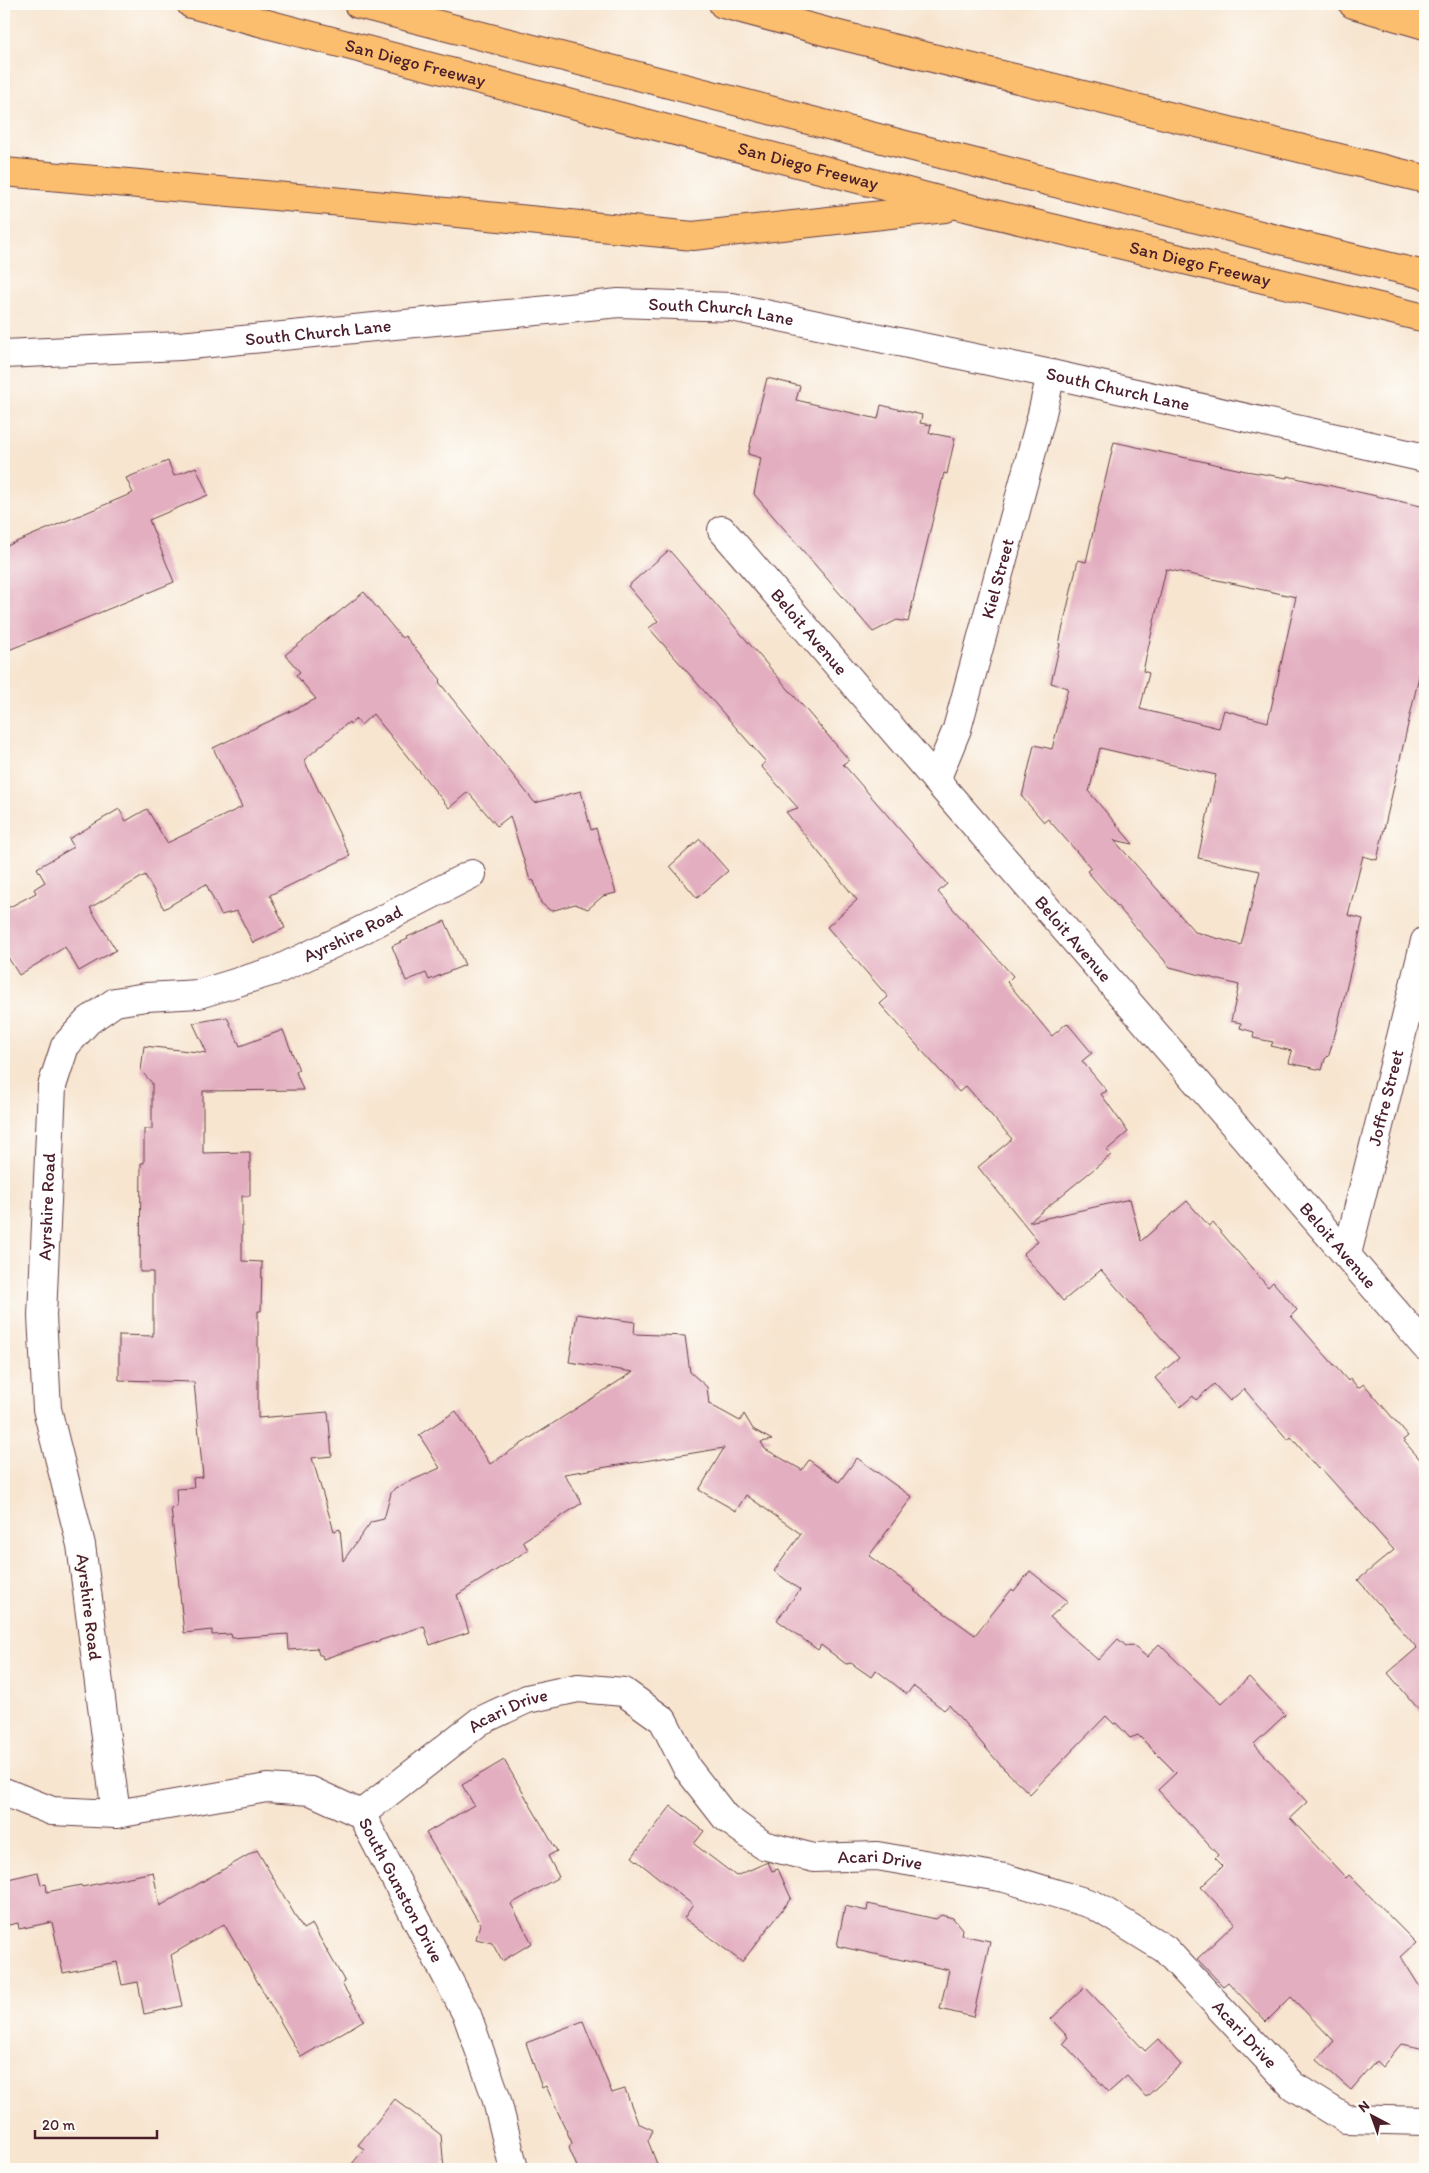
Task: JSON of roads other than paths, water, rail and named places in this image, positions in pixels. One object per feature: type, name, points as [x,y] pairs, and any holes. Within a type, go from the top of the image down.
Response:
[{"type":"highway","name":"San Diego Freeway","points":[[191,4],[961,206],[1425,318]]},
{"type":"highway","points":[[358,4],[969,162],[1425,275]]},
{"type":"highway","points":[[723,4],[831,33],[1425,179]]},
{"type":"highway","points":[[1353,4],[1425,25]]},
{"type":"highway","points":[[4,172],[693,236],[961,206]]},
{"type":"street","name":"South Church Lane","points":[[4,354],[180,346],[619,303],[732,308],[1051,374],[1425,458]]},
{"type":"street","name":"Kiel Street","points":[[936,780],[957,729],[1041,418],[1051,374]]},
{"type":"street","name":"Beloit Avenue","points":[[722,530],[1425,1346]]},
{"type":"street","name":"Ayrshire Road","points":[[116,1814],[81,1545],[47,1399],[42,1316],[52,1086],[65,1046],[88,1021],[115,1002],[146,997],[199,994],[277,970],[354,934],[472,874]]},
{"type":"street","name":"Joffre Street","points":[[1347,1254],[1425,941]]},
{"type":"street","name":"Acari Drive","points":[[361,1814],[480,1721],[511,1706],[527,1699],[578,1688],[624,1692],[662,1720],[688,1768],[725,1817],[763,1845],[814,1858],[877,1856],[1005,1878],[1094,1905],[1165,1949],[1293,2086],[1346,2119],[1425,2122]]},
{"type":"street","name":"South Gunston Drive","points":[[4,1792],[52,1810],[116,1814],[267,1788],[311,1791],[361,1814],[467,2015],[496,2097],[514,2169]]}]
